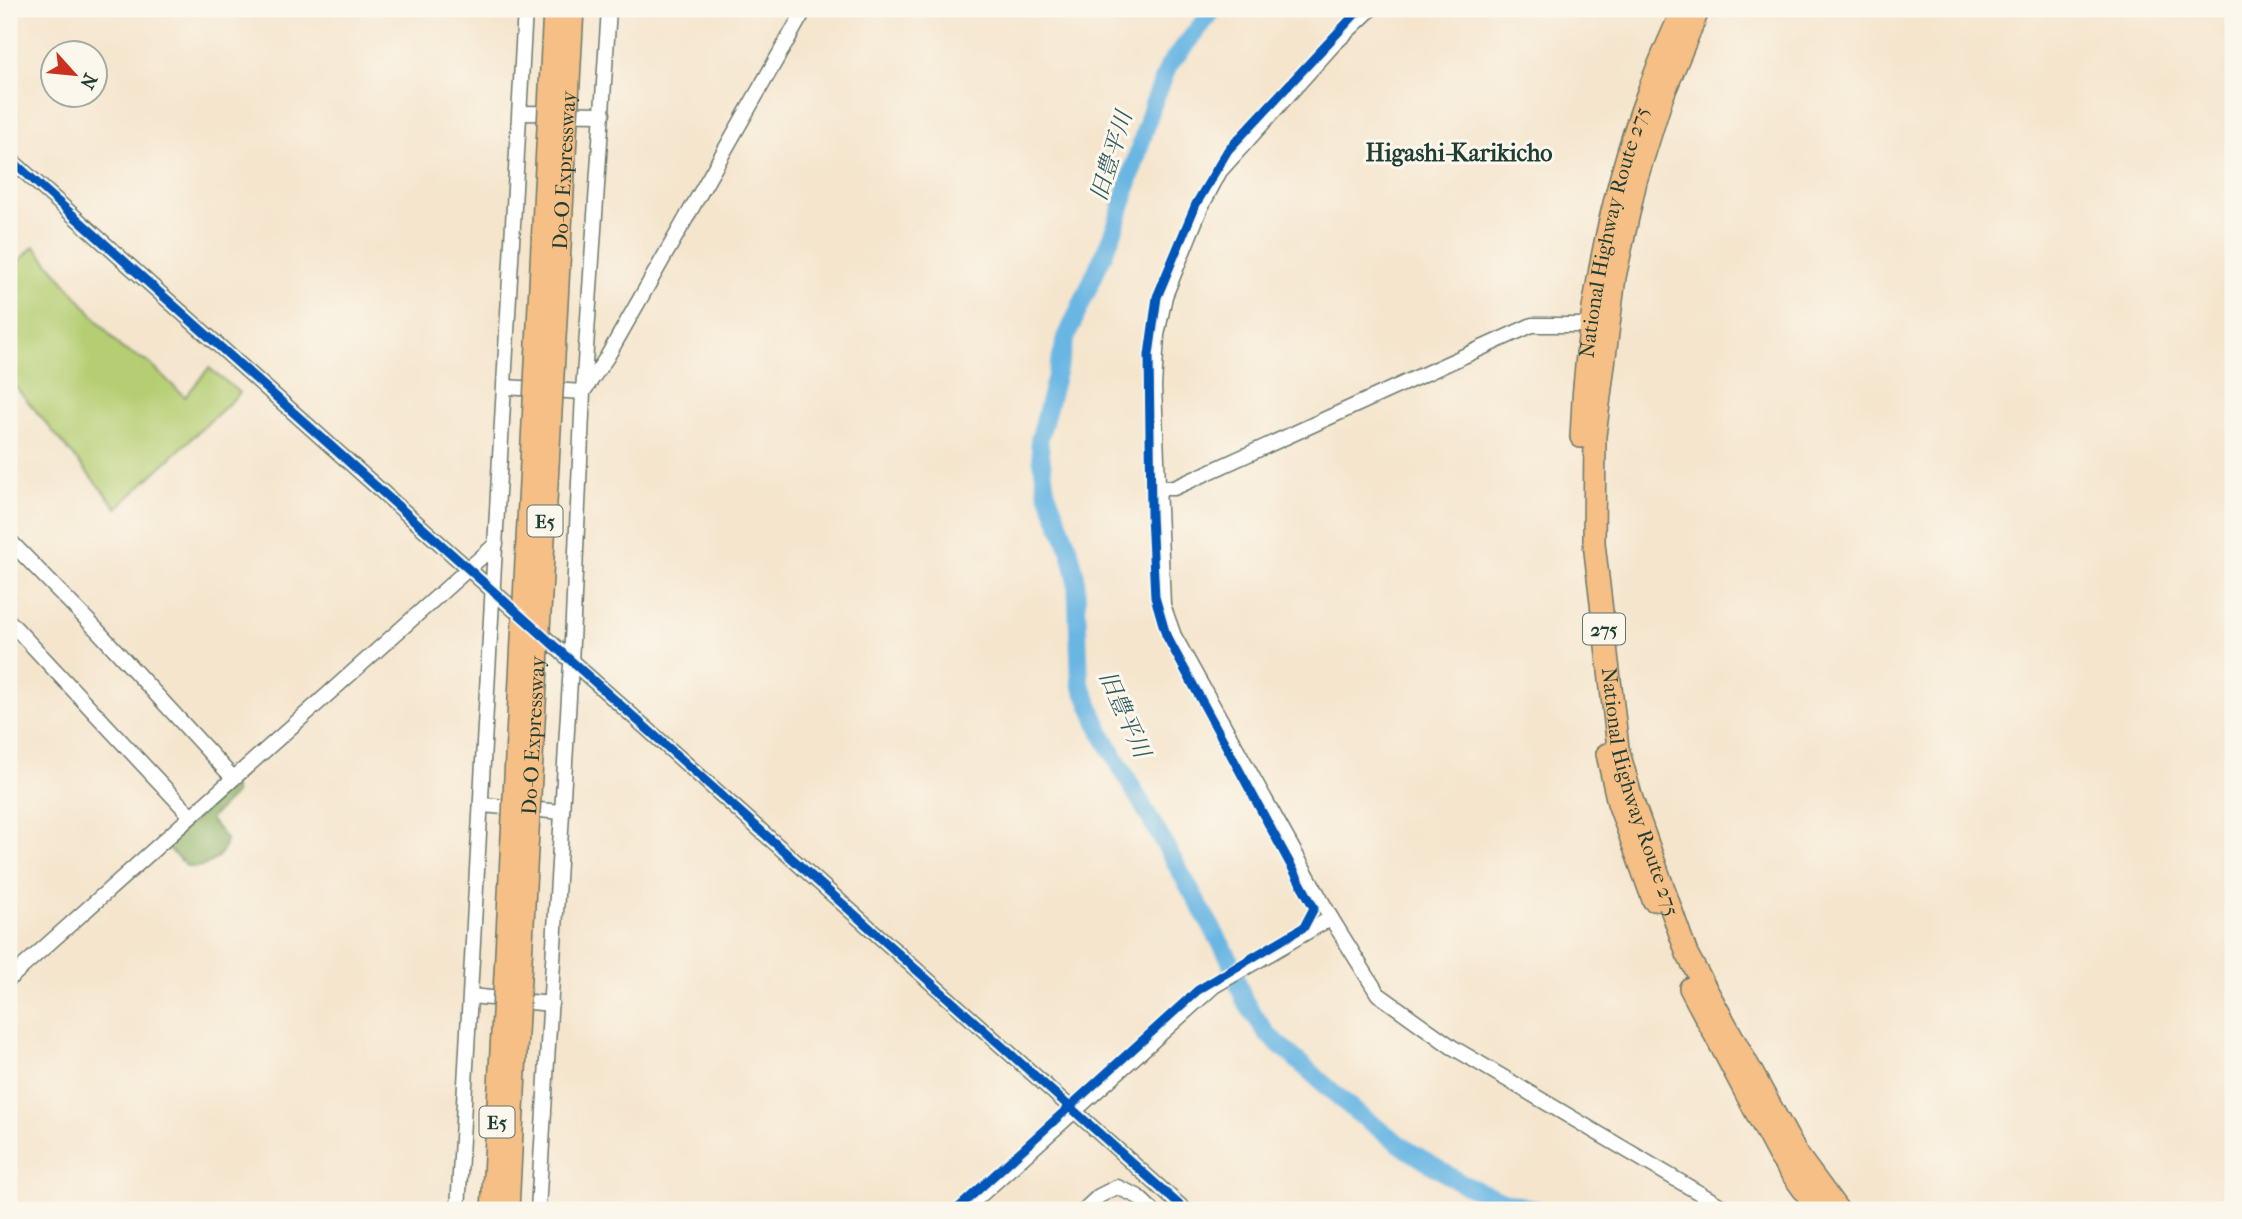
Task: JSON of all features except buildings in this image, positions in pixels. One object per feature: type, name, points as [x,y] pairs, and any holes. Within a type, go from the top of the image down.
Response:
[{"type":"highway","name":"Do-O Expressway","points":[[508,1210],[509,1033],[554,9]]},
{"type":"highway","name":"Do-O Expressway","points":[[492,1210],[509,1033],[573,9]]},
{"type":"highway","name":"National Highway Route 275","points":[[1683,9],[1648,92],[1620,180],[1590,325],[1581,433],[1580,541],[1614,787],[1674,957],[1779,1156],[1818,1210]]},
{"type":"highway","name":"National Highway Route 275","points":[[1699,9],[1662,98],[1636,181],[1615,277],[1595,436],[1594,543],[1618,748],[1632,799],[1688,954],[1797,1154],[1838,1210]]},
{"type":"street","points":[[458,1210],[494,594],[524,9]]},
{"type":"street","points":[[538,1210],[572,664],[583,392],[609,9]]},
{"type":"street","points":[[583,392],[607,357],[805,9]]},
{"type":"street","points":[[1371,9],[1245,140],[1220,171],[1201,207],[1165,296],[1157,335],[1156,488],[1163,605],[1174,636],[1331,918],[1378,994],[1452,1048],[1728,1210]]},
{"type":"street","points":[[520,113],[603,114]]},
{"type":"street","points":[[9,158],[465,569],[884,939],[1185,1210]]},
{"type":"street","points":[[1156,488],[1174,488],[1532,325],[1590,325]]},
{"type":"street","points":[[505,387],[583,392]]},
{"type":"street","points":[[9,540],[97,629],[233,778]]},
{"type":"street","points":[[9,979],[496,544]]},
{"type":"street","points":[[9,621],[191,816]]},
{"type":"street","points":[[482,806],[562,811]]},
{"type":"street","points":[[964,1210],[1214,986],[1331,918]]},
{"type":"street","points":[[471,996],[551,1004]]},
{"type":"street","points":[[1084,1210],[1099,1196],[1117,1186],[1137,1196],[1152,1210]]},
{"type":"green space","points":[[34,246],[121,348],[148,362],[185,397],[209,368],[240,393],[117,508],[9,379],[9,272]]},
{"type":"green space","points":[[233,786],[235,794],[210,819],[226,839],[221,852],[212,862],[187,866],[169,849],[169,843]]},
{"type":"waterway","name":"旧豊平川","points":[[1214,9],[1169,65],[1153,104],[1114,231],[1066,338],[1039,441],[1046,490],[1069,548],[1076,576],[1080,682],[1102,734],[1228,956],[1244,1000],[1268,1035],[1356,1112],[1408,1150],[1461,1183],[1503,1201],[1539,1210]]},
{"type":"cycle path","points":[[956,1210],[1198,990],[1304,927],[1314,908],[1166,635],[1155,597],[1149,355],[1157,297],[1196,204],[1228,150],[1360,9]]},
{"type":"cycle path","points":[[9,158],[1185,1210]]},
{"type":"district","name":"Higashi-Karikicho","points":[[1459,153]]}]
